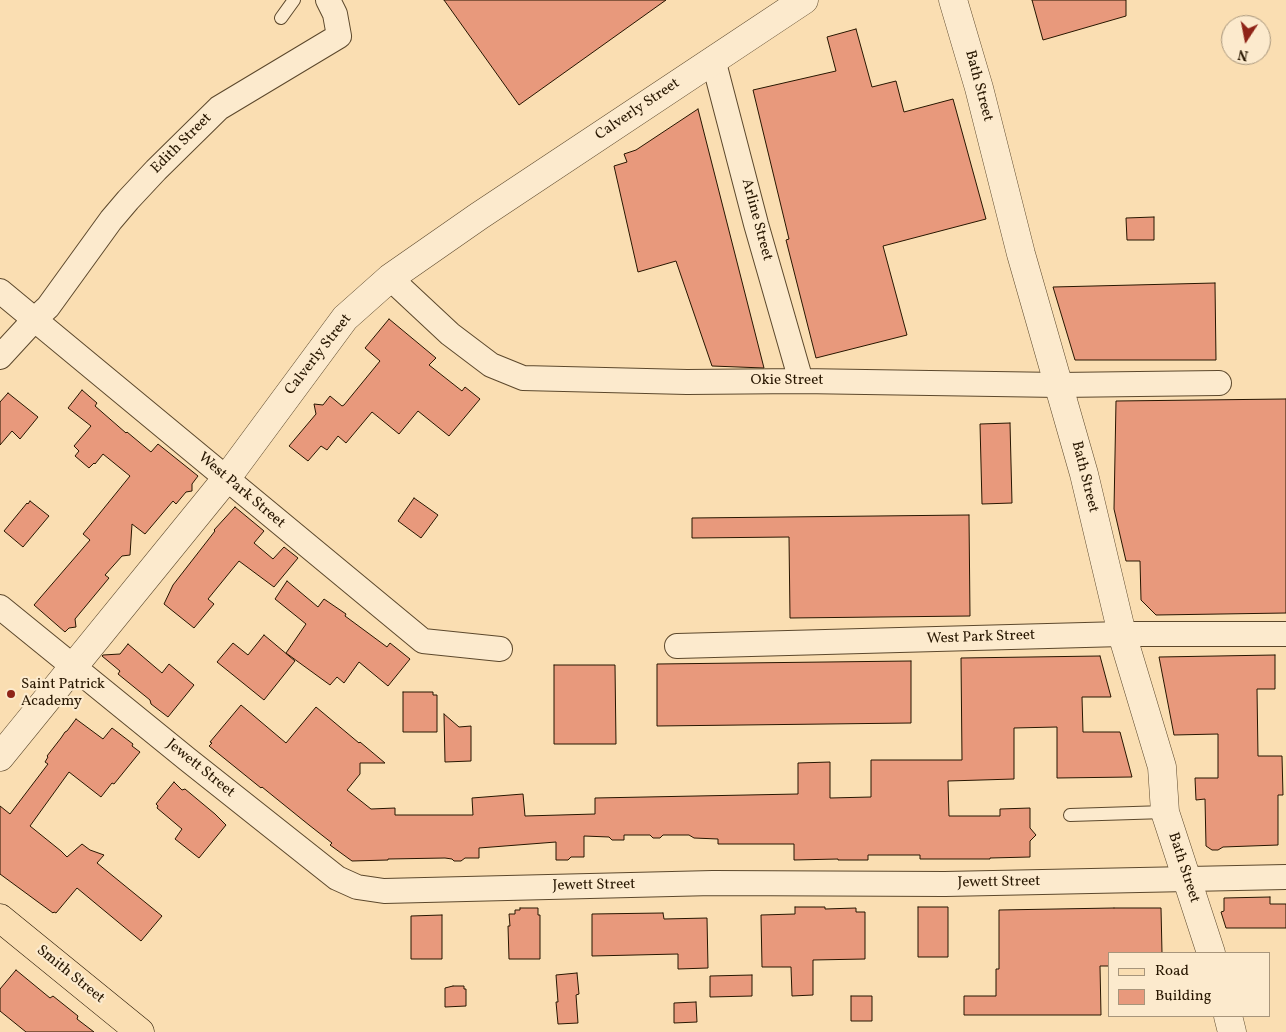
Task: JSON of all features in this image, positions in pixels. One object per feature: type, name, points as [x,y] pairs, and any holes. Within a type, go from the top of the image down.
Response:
[{"type":"main road","name":"Smith Street","points":[[0,918],[140,1032]]},
{"type":"street","name":"Edith Street","points":[[34,320],[48,307],[122,207],[218,108],[339,36],[336,14],[328,0]]},
{"type":"street","name":"Calverly Street","points":[[0,757],[226,479],[345,318],[390,278],[479,216],[804,0]]},
{"type":"street","name":"Bath Street","points":[[954,0],[979,88],[1021,254],[1084,474],[1122,634],[1162,767],[1165,812],[1211,952]]},
{"type":"street","name":"Arline Street","points":[[713,59],[756,224],[801,381]]},
{"type":"street","name":"Okie Street","points":[[390,278],[450,334],[491,365],[523,378],[687,382],[801,381],[1059,385],[1219,383]]},
{"type":"street","name":"West Park Street","points":[[0,291],[423,641],[500,649]]},
{"type":"street","points":[[0,357],[34,320]]},
{"type":"street","name":"Jewett Street","points":[[0,607],[337,878],[357,887],[384,891],[713,883],[945,884],[1286,876]]},
{"type":"street","name":"West Park Street","points":[[677,646],[1122,634],[1286,634]]},
{"type":"street","points":[[1228,1017],[1232,1032]]},
{"type":"lane","points":[[281,18],[294,0]]},
{"type":"lane","points":[[1070,815],[1165,812]]},
{"type":"building","points":[[444,0],[666,0],[519,105]]},
{"type":"building","points":[[1032,0],[1126,0],[1126,16],[1043,40]]},
{"type":"building","points":[[856,29],[872,87],[896,81],[904,112],[953,99],[986,219],[883,246],[907,335],[816,358],[786,240],[789,239],[753,90],[836,71],[827,37]]},
{"type":"building","points":[[698,109],[764,368],[712,366],[676,261],[638,272],[614,166],[627,162],[624,154],[636,150]]},
{"type":"building","points":[[1154,217],[1154,240],[1127,240],[1126,218]]},
{"type":"building","points":[[1215,283],[1216,360],[1075,360],[1053,287]]},
{"type":"building","points":[[389,319],[436,358],[429,365],[462,391],[465,387],[480,399],[449,436],[418,411],[399,434],[372,412],[346,443],[338,436],[327,450],[321,446],[308,461],[289,446],[316,414],[314,404],[323,405],[330,396],[342,406],[344,405],[380,361],[365,348]]},
{"type":"building","points":[[82,390],[97,403],[95,406],[151,452],[158,444],[198,476],[192,484],[192,491],[186,492],[176,504],[173,501],[145,534],[132,524],[130,555],[122,556],[105,575],[109,578],[75,619],[76,627],[69,628],[65,632],[34,605],[90,540],[83,534],[130,476],[103,454],[89,468],[75,456],[79,451],[74,446],[91,426],[68,408]]},
{"type":"building","points":[[8,393],[38,417],[20,439],[12,431],[0,445],[0,402]]},
{"type":"building","points":[[1286,399],[1286,613],[1156,615],[1141,600],[1140,561],[1126,561],[1114,509],[1116,401]]},
{"type":"building","points":[[1010,423],[1012,503],[982,504],[980,424]]},
{"type":"building","points":[[414,498],[438,515],[421,538],[398,521]]},
{"type":"building","points":[[30,501],[49,516],[23,547],[4,531]]},
{"type":"building","points":[[235,507],[264,531],[254,543],[273,559],[284,547],[298,558],[274,587],[239,561],[208,599],[214,604],[194,628],[164,604],[173,585],[214,530]]},
{"type":"building","points":[[969,515],[970,616],[790,618],[789,537],[692,538],[692,518]]},
{"type":"building","points":[[287,581],[318,607],[324,599],[387,647],[390,643],[410,659],[388,686],[359,662],[344,683],[337,677],[330,685],[286,653],[306,624],[275,599]]},
{"type":"building","points":[[264,635],[295,661],[264,700],[217,662],[233,643],[248,655]]},
{"type":"building","points":[[128,644],[162,673],[169,664],[194,685],[168,717],[118,674],[120,671],[102,656],[120,654]]},
{"type":"building","points":[[1275,655],[1275,689],[1257,689],[1258,756],[1282,756],[1283,795],[1278,795],[1278,845],[1223,847],[1218,850],[1212,850],[1206,846],[1205,799],[1196,800],[1195,778],[1218,778],[1218,734],[1174,735],[1159,657]]},
{"type":"building","points":[[1100,656],[1111,697],[1082,697],[1083,732],[1120,732],[1132,777],[1057,778],[1057,727],[1014,728],[1014,779],[948,781],[949,816],[1000,816],[1000,809],[1030,808],[1030,828],[1036,835],[1030,841],[1030,857],[920,859],[920,855],[868,855],[868,860],[794,860],[794,844],[718,844],[718,839],[694,838],[689,835],[663,835],[660,838],[653,838],[650,835],[624,835],[624,840],[584,836],[584,857],[571,857],[568,860],[556,860],[556,842],[479,848],[479,858],[465,858],[461,861],[445,858],[352,861],[209,746],[212,743],[210,742],[241,705],[286,743],[316,707],[385,763],[360,763],[360,774],[347,790],[371,809],[395,808],[395,815],[473,815],[472,798],[523,794],[525,816],[595,814],[595,798],[798,794],[798,763],[830,762],[830,798],[871,797],[871,760],[962,760],[961,658]]},
{"type":"building","points":[[911,661],[911,723],[657,726],[657,664]]},
{"type":"building","points":[[554,665],[615,665],[616,744],[554,744]]},
{"type":"building","points":[[403,692],[433,692],[433,695],[437,695],[437,732],[403,732]]},
{"type":"building","points":[[444,714],[459,727],[471,726],[471,761],[445,762]]},
{"type":"building","points":[[76,719],[103,739],[112,728],[133,744],[132,746],[140,752],[101,797],[69,772],[30,826],[67,857],[82,844],[90,850],[104,855],[97,863],[162,916],[141,941],[77,888],[56,913],[53,913],[0,874],[0,806],[10,814],[48,764],[45,762],[47,756]]},
{"type":"building","points":[[174,782],[182,790],[185,789],[226,825],[199,858],[175,839],[182,829],[157,808],[156,804]]},
{"type":"building","points":[[1270,897],[1270,904],[1286,904],[1286,928],[1226,928],[1221,912],[1224,911],[1224,898]]},
{"type":"building","points":[[795,907],[825,907],[825,909],[856,908],[856,912],[865,912],[865,959],[813,960],[813,995],[792,996],[791,967],[762,967],[761,915],[795,914]]},
{"type":"building","points":[[918,907],[948,907],[948,957],[918,957]]},
{"type":"building","points":[[520,908],[538,908],[538,915],[540,915],[540,959],[509,959],[509,914],[515,914],[515,910],[520,910]]},
{"type":"building","points":[[1161,908],[1162,952],[1108,952],[1108,966],[1100,966],[1101,1015],[964,1015],[964,996],[996,996],[996,969],[999,969],[999,910]]},
{"type":"building","points":[[663,913],[664,919],[707,918],[708,968],[678,969],[678,954],[592,956],[592,914]]},
{"type":"building","points":[[442,915],[442,959],[411,959],[411,916]]},
{"type":"building","points":[[16,970],[50,998],[53,996],[94,1032],[26,1032],[0,1011],[0,989]]},
{"type":"building","points":[[577,973],[579,994],[576,995],[578,1023],[558,1024],[556,975]]},
{"type":"building","points":[[752,975],[752,996],[710,997],[710,976]]},
{"type":"building","points":[[464,986],[464,989],[466,989],[466,1006],[445,1007],[445,988]]},
{"type":"building","points":[[851,996],[872,996],[872,1021],[851,1021]]},
{"type":"building","points":[[696,1002],[697,1022],[674,1023],[674,1003]]},
{"type":"place","name":"Saint Patrick Academy","points":[[11,694]]}]
